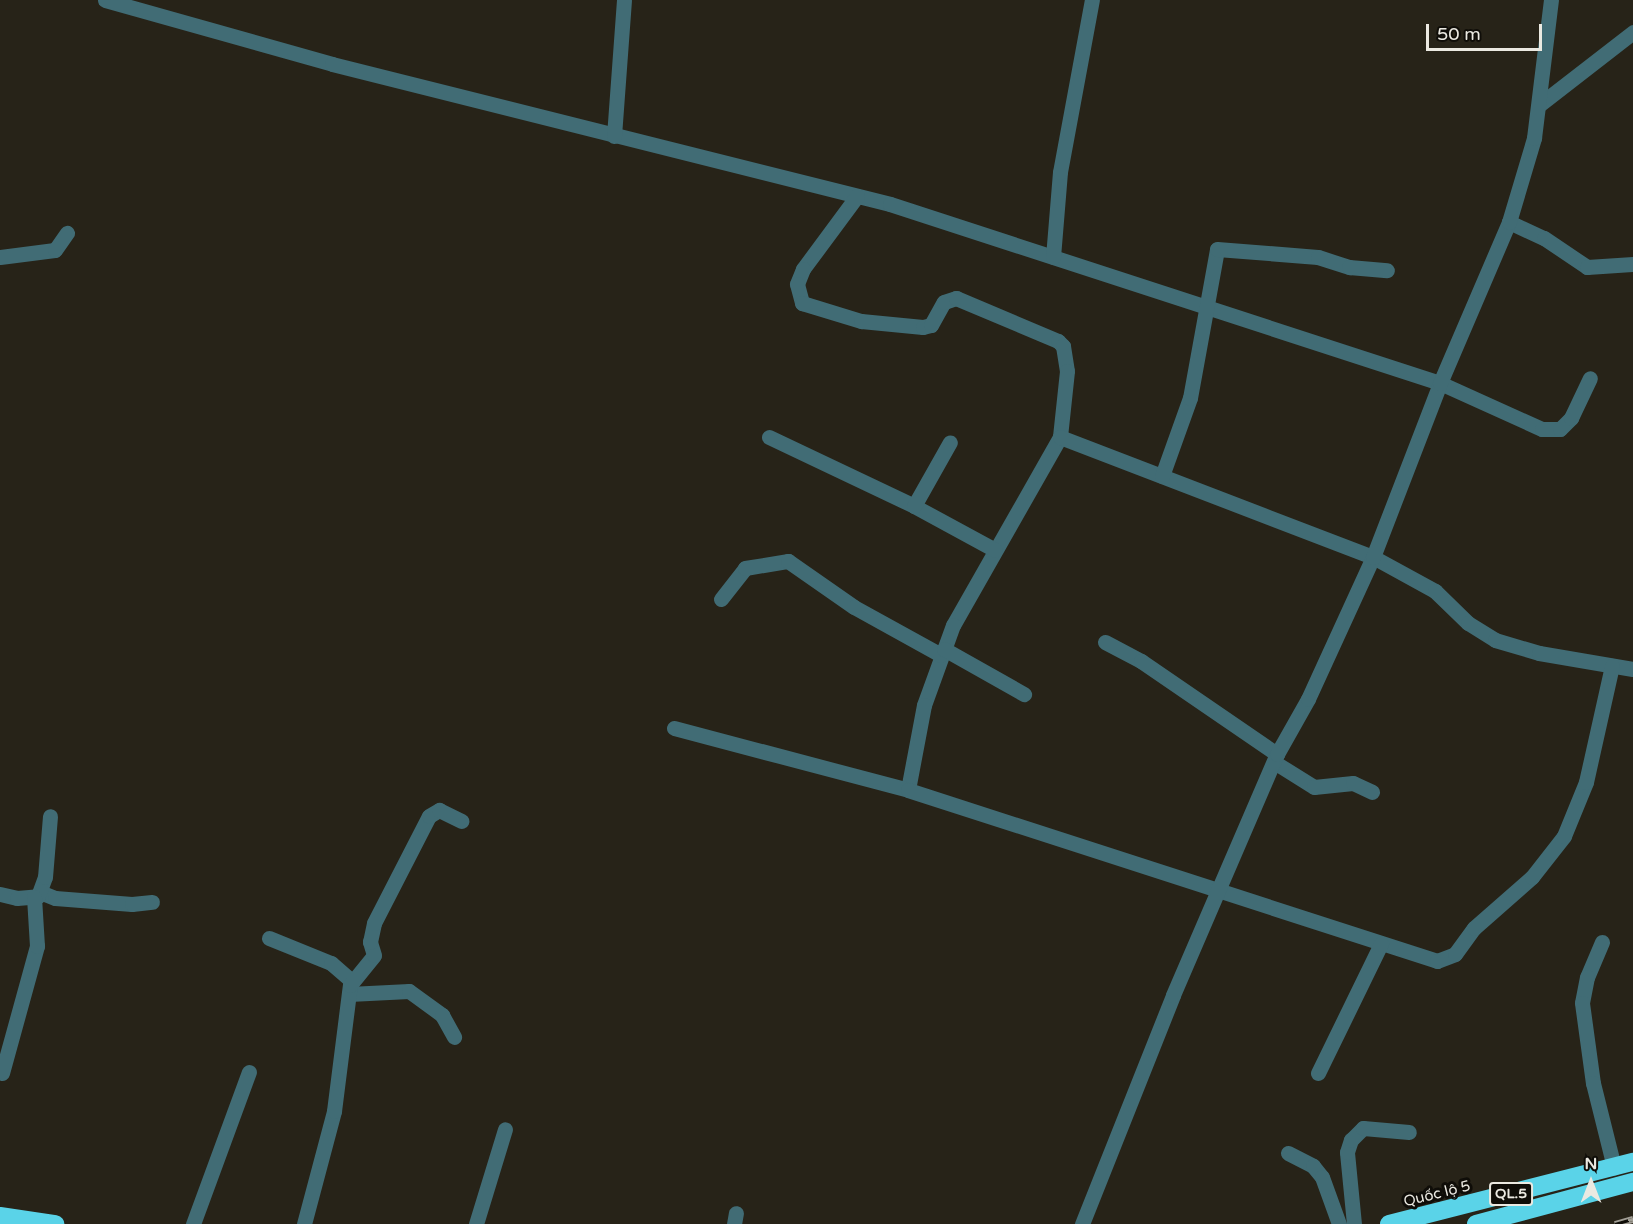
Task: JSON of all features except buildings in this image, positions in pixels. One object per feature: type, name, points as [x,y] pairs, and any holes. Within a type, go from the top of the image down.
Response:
[{"type":"highway","name":"Quốc lộ 5","points":[[1389,1224],[1633,1162]]},
{"type":"highway","name":"QL.5","points":[[1486,1223],[1633,1182]]},
{"type":"highway","points":[[0,1216],[55,1224]]},
{"type":"street","points":[[105,0],[332,64],[857,196],[1207,304],[1440,383],[1552,431],[1560,429],[1571,418],[1590,378]]},
{"type":"street","points":[[614,135],[624,0]]},
{"type":"street","points":[[1053,257],[1060,172],[1092,0]]},
{"type":"street","points":[[1082,1224],[1131,1095],[1218,890],[1276,758],[1308,699],[1373,557],[1440,383],[1509,222],[1526,173],[1539,105],[1551,0]]},
{"type":"street","points":[[1539,105],[1633,32]]},
{"type":"street","points":[[857,196],[803,269],[797,284],[802,303],[861,321],[922,327],[931,325],[944,302],[956,298],[1058,341],[1063,346],[1066,371],[1060,437],[994,550],[942,652],[924,705],[908,790]]},
{"type":"street","points":[[1509,222],[1544,238],[1587,267],[1633,264]]},
{"type":"street","points":[[0,257],[55,250],[67,233]]},
{"type":"street","points":[[1162,476],[1190,398],[1217,249],[1318,257],[1348,267],[1387,270]]},
{"type":"street","points":[[769,437],[914,506],[994,550]]},
{"type":"street","points":[[1060,437],[1373,557],[1435,591],[1468,623],[1495,640],[1633,669]]},
{"type":"street","points":[[914,506],[950,442]]},
{"type":"street","points":[[721,599],[745,568],[788,561],[854,607],[1024,694]]},
{"type":"street","points":[[1105,642],[1141,661],[1314,787],[1353,783],[1372,792]]},
{"type":"street","points":[[674,728],[908,790],[1437,962],[1445,960],[1474,927],[1532,877],[1575,818],[1612,666]]},
{"type":"street","points":[[304,1224],[334,1111],[350,987],[374,955],[370,942],[374,923],[422,826],[439,810],[462,820]]},
{"type":"street","points":[[2,1073],[37,946],[37,895],[50,816]]},
{"type":"street","points":[[0,894],[132,904],[152,902]]},
{"type":"street","points":[[269,938],[331,963],[350,987],[409,991],[442,1015],[454,1037]]},
{"type":"street","points":[[1602,942],[1587,977],[1582,1003],[1593,1083],[1614,1167]]},
{"type":"street","points":[[1318,1073],[1381,944]]},
{"type":"street","points":[[192,1224],[249,1072]]},
{"type":"street","points":[[1354,1224],[1347,1152],[1351,1140],[1363,1128],[1409,1132]]},
{"type":"street","points":[[476,1224],[505,1129]]},
{"type":"street","points":[[1288,1153],[1312,1166],[1322,1177],[1339,1224]]},
{"type":"railway","points":[[1615,1224],[1633,1219]]}]
